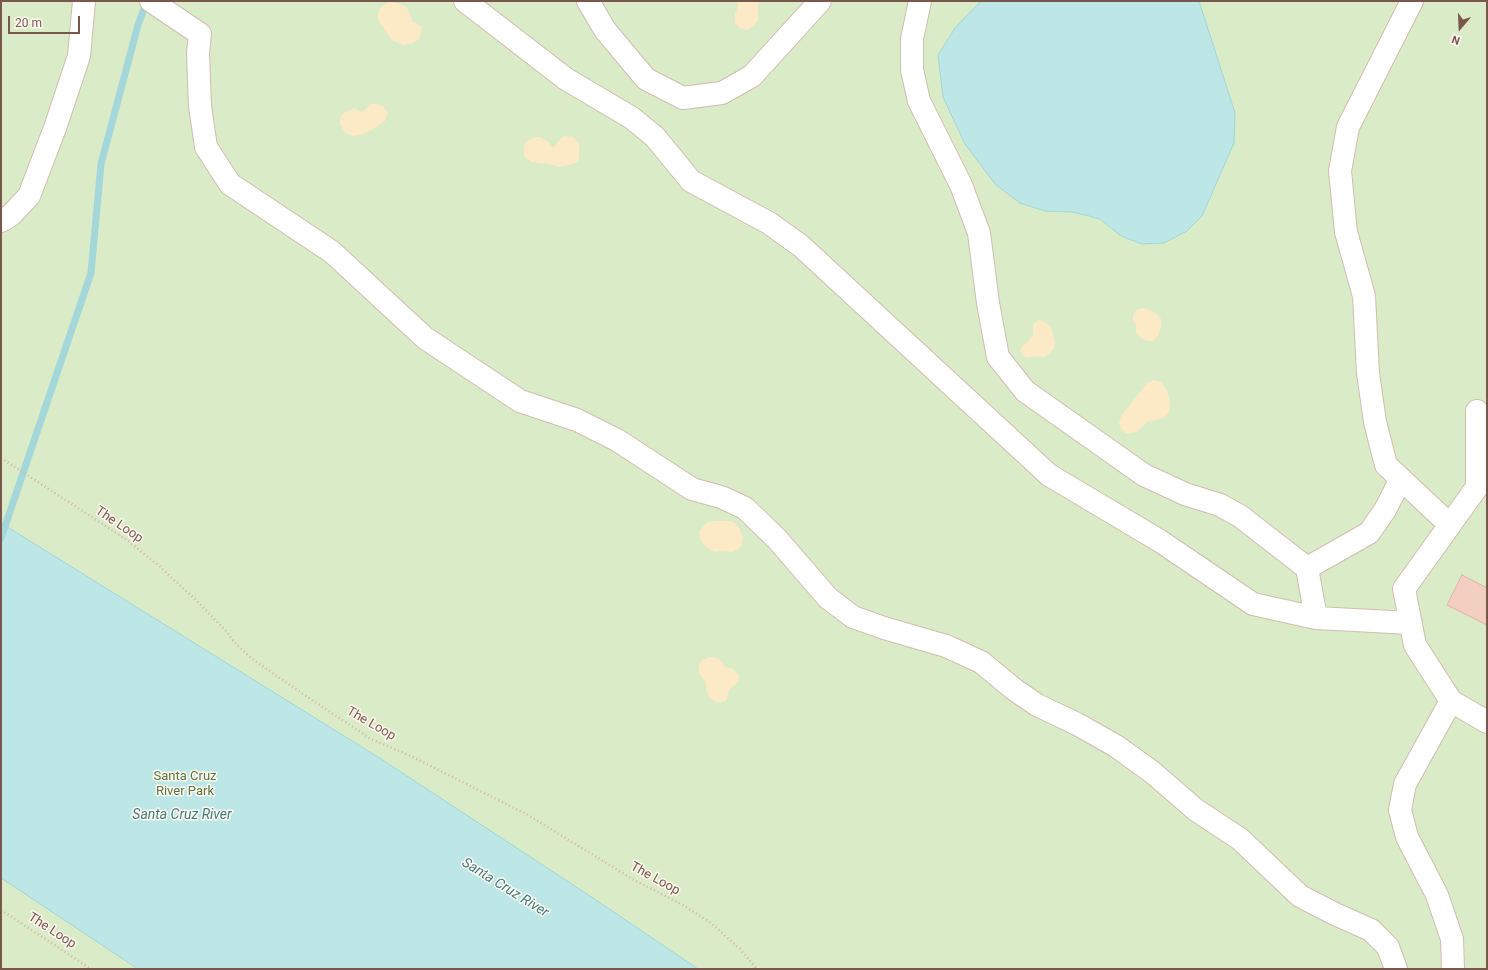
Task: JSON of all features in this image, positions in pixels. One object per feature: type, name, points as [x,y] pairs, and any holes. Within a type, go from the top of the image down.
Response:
[{"type":"lane","points":[[1,221],[12,215],[29,196],[53,135],[79,56],[84,1]]},
{"type":"lane","points":[[151,1],[200,34],[198,53],[200,106],[206,147],[230,184],[332,252],[425,338],[520,401],[577,420],[617,440],[692,489],[721,497],[745,508],[777,539],[828,598],[853,617],[884,628],[946,646],[981,662],[1015,690],[1037,705],[1077,724],[1116,746],[1152,772],[1196,810],[1240,839],[1300,896],[1371,930],[1388,947],[1396,969]]},
{"type":"lane","points":[[465,1],[566,79],[632,118],[654,137],[691,181],[769,223],[801,246],[1049,475],[1160,541],[1253,604],[1316,618],[1411,623]]},
{"type":"lane","points":[[588,1],[605,30],[646,78],[683,98],[722,93],[752,76],[820,1]]},
{"type":"lane","points":[[920,1],[912,39],[912,70],[919,101],[961,185],[979,234],[988,303],[998,357],[1025,392],[1144,475],[1185,494],[1220,505],[1240,516],[1307,568],[1316,618]]},
{"type":"lane","points":[[1412,1],[1348,127],[1340,171],[1346,232],[1364,296],[1368,373],[1375,422],[1386,465],[1450,524]]},
{"type":"lane","points":[[1477,411],[1477,487],[1404,589],[1415,645],[1451,701],[1487,722]]},
{"type":"lane","points":[[1307,568],[1369,533],[1386,510],[1401,479]]},
{"type":"lane","points":[[1451,701],[1406,784],[1400,810],[1407,838],[1437,895],[1452,939],[1453,969]]},
{"type":"path","name":"The Loop","points":[[1,458],[127,540],[158,565],[195,599],[226,631],[235,643],[251,658],[282,679],[371,739],[413,757],[528,815],[634,880],[683,905],[711,924],[740,949],[757,969]]},
{"type":"path","name":"The Loop","points":[[1,910],[91,969]]},
{"type":"green space","name":"Santa Cruz River Park","points":[[1,1],[1487,1],[1487,969],[1,969]]},
{"type":"sand","points":[[737,1],[760,1],[758,6],[758,20],[754,26],[747,30],[740,28],[735,23],[735,14],[738,7]]},
{"type":"sand","points":[[391,2],[403,5],[407,8],[413,22],[421,26],[422,31],[419,39],[413,43],[403,45],[392,40],[379,22],[379,10],[386,3]]},
{"type":"sand","points":[[370,104],[377,104],[384,107],[388,113],[385,121],[372,130],[360,135],[353,136],[345,133],[340,124],[341,116],[354,108],[362,112]]},
{"type":"sand","points":[[564,136],[573,137],[579,143],[579,157],[578,161],[574,164],[559,167],[531,162],[524,156],[524,146],[527,141],[540,137],[548,141],[554,148],[557,142]]},
{"type":"sand","points":[[1143,308],[1150,310],[1161,319],[1161,328],[1158,336],[1153,341],[1142,339],[1136,333],[1136,325],[1133,321],[1133,315],[1136,310]]},
{"type":"sand","points":[[1039,319],[1051,326],[1055,341],[1054,349],[1050,354],[1044,357],[1035,356],[1027,358],[1023,356],[1020,351],[1022,346],[1033,334],[1033,325]]},
{"type":"sand","points":[[1154,380],[1161,382],[1167,390],[1170,403],[1169,412],[1164,418],[1147,422],[1138,431],[1126,433],[1121,429],[1119,423],[1121,416],[1147,383]]},
{"type":"sand","points":[[713,521],[732,521],[739,527],[743,538],[741,546],[737,550],[732,552],[716,552],[711,551],[704,545],[701,541],[699,532],[706,523]]},
{"type":"sand","points":[[709,657],[717,658],[722,661],[725,667],[733,669],[739,675],[738,682],[729,690],[726,701],[718,703],[709,698],[705,681],[699,674],[699,664],[702,660]]},
{"type":"water","points":[[981,1],[1199,1],[1235,113],[1234,143],[1202,216],[1187,231],[1164,243],[1142,244],[1121,236],[1100,219],[1073,212],[1045,211],[1020,203],[996,185],[965,144],[943,97],[938,55],[955,28]]},
{"type":"water","name":"Santa Cruz River","points":[[1,523],[378,757],[698,969],[138,969],[1,878]]},
{"type":"building","points":[[1462,575],[1487,588],[1487,625],[1447,605]]},
{"type":"waterway","points":[[1,538],[91,273],[101,164],[138,25],[147,1]]}]
